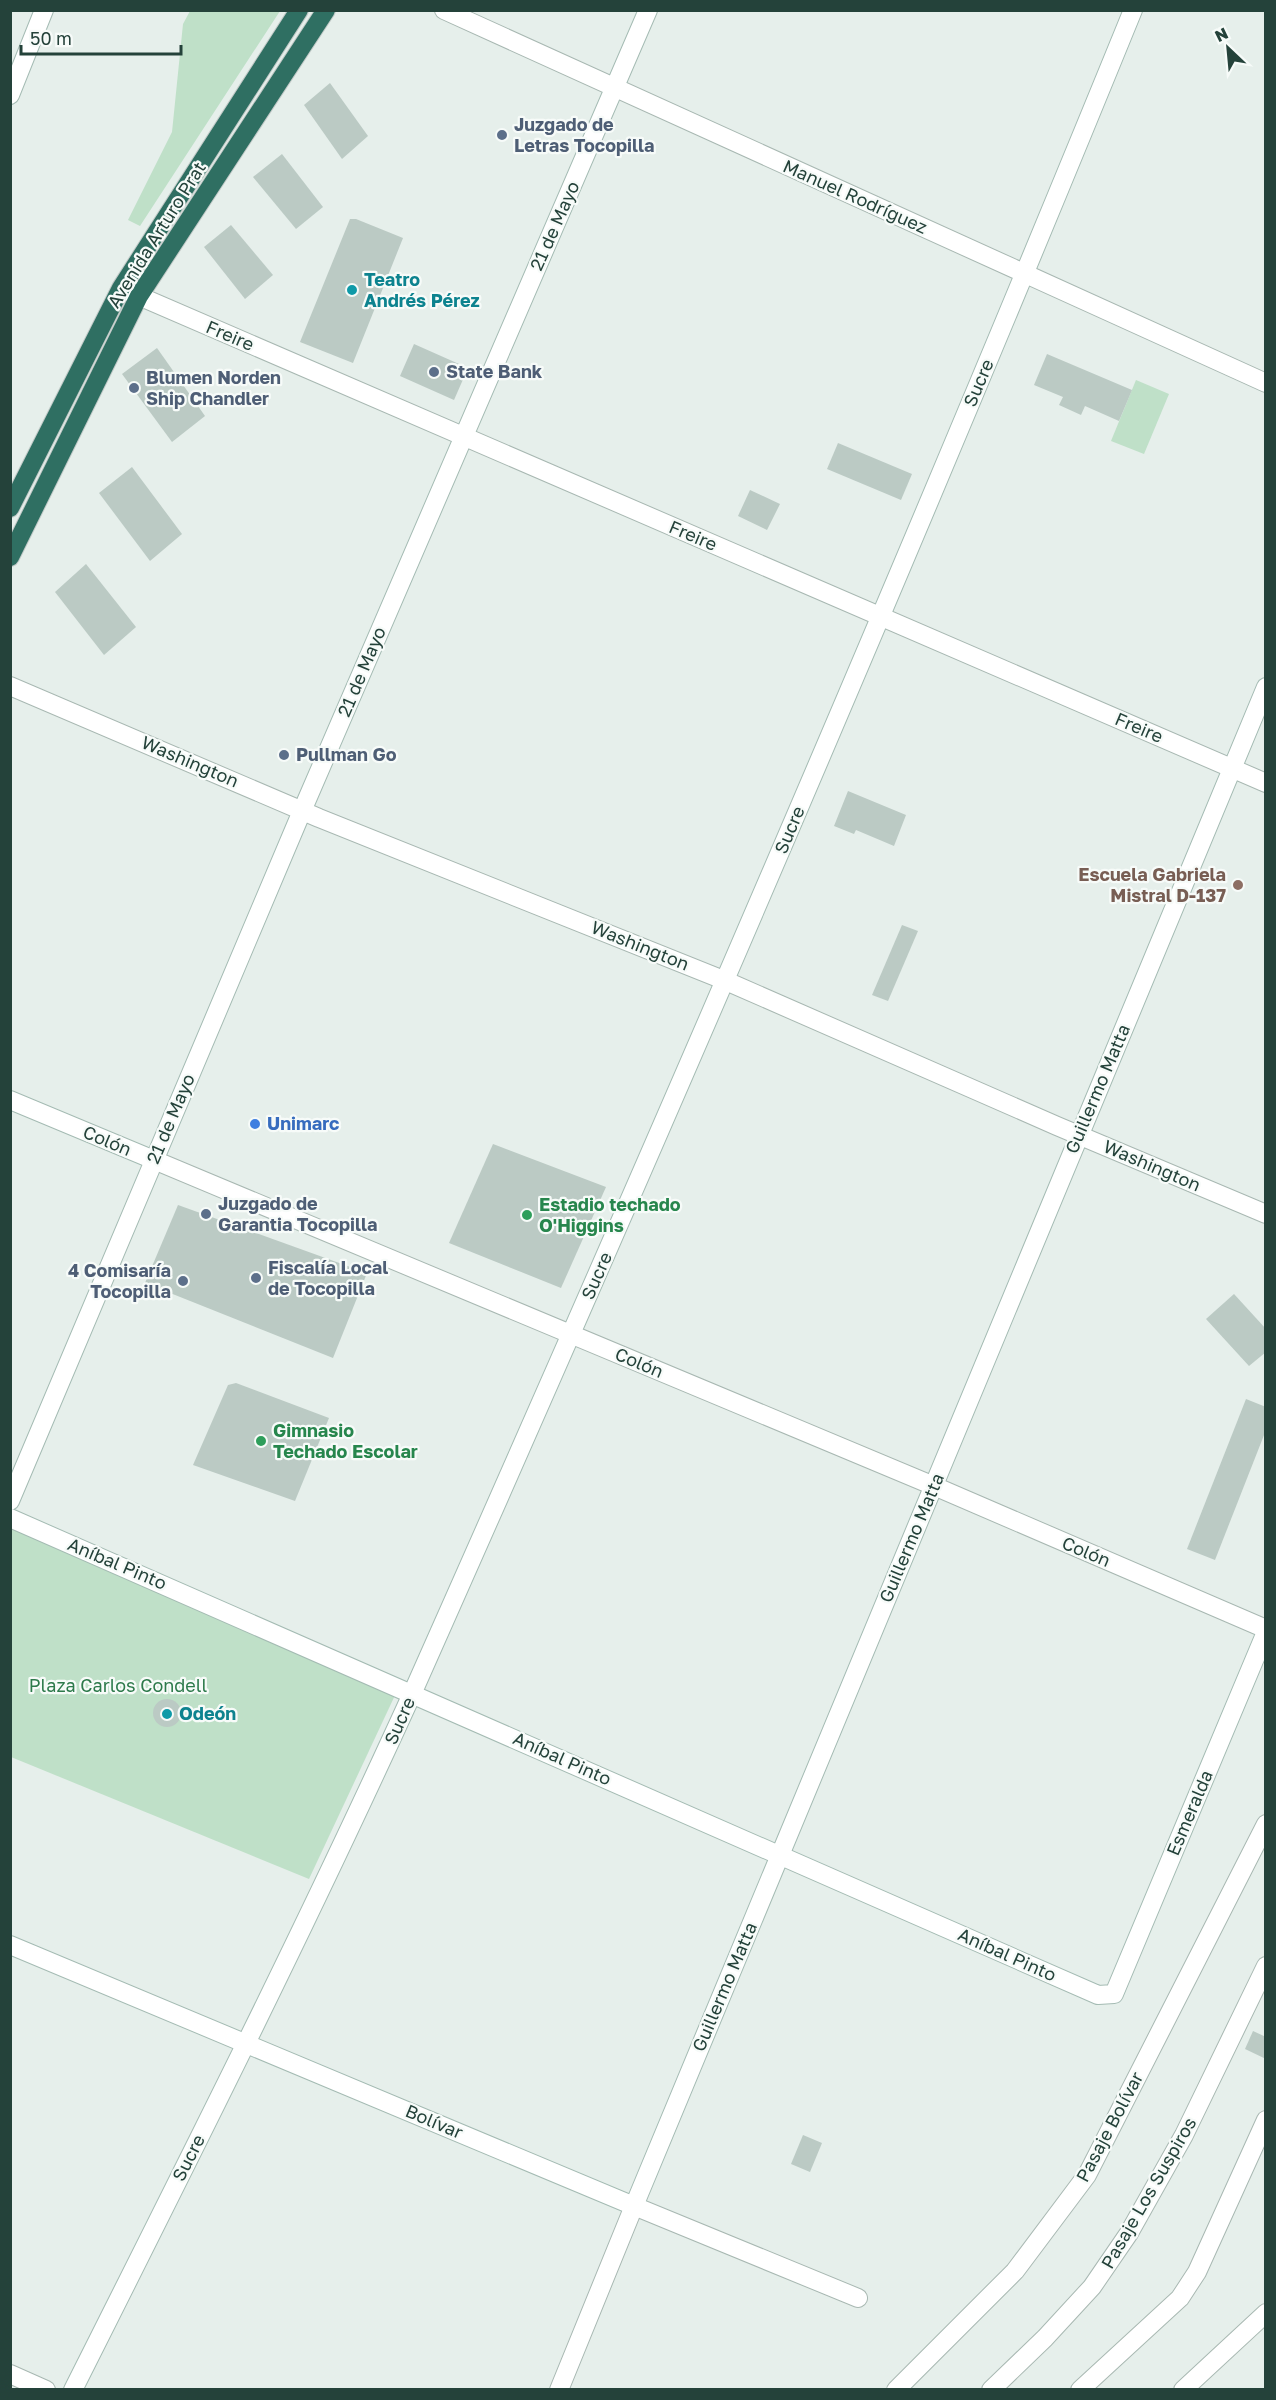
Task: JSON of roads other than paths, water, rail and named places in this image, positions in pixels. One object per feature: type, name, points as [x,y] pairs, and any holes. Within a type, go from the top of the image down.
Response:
[{"type":"highway","name":"Avenida Arturo Prat","points":[[10,508],[121,288],[299,10]]},
{"type":"highway","name":"Avenida Arturo Prat","points":[[10,557],[139,296],[326,10]]},
{"type":"street","points":[[10,95],[44,10]]},
{"type":"street","name":"Manuel Rodríguez","points":[[444,10],[1266,383]]},
{"type":"street","name":"21 de Mayo","points":[[10,1501],[302,811],[648,10]]},
{"type":"street","name":"Sucre","points":[[73,2390],[247,2044],[359,1811],[412,1694],[726,981],[1025,274],[1133,10]]},
{"type":"street","name":"Freire","points":[[121,288],[1266,783]]},
{"type":"street","name":"Washington","points":[[10,686],[302,811],[726,981],[1079,1136],[1266,1214]]},
{"type":"street","name":"Guillermo Matta","points":[[560,2390],[634,2206],[1266,687]]},
{"type":"street","name":"Colón","points":[[10,1100],[934,1486],[1266,1630]]},
{"type":"street","name":"Aníbal Pinto","points":[[10,1518],[1098,1995],[1114,1994]]},
{"type":"street","name":"Esmeralda","points":[[1114,1994],[1266,1630]]},
{"type":"street","name":"Pasaje Bolívar","points":[[896,2390],[1015,2271],[1087,2175],[1266,1824]]},
{"type":"street","name":"Bolívar","points":[[10,1946],[858,2298]]},
{"type":"street","name":"Pasaje Los Suspiros","points":[[991,2390],[1045,2338],[1092,2287],[1129,2233],[1185,2136],[1266,1966]]},
{"type":"street","points":[[1080,2390],[1180,2298],[1197,2272],[1266,2120]]},
{"type":"street","points":[[1182,2390],[1266,2313]]},
{"type":"street","points":[[10,2374],[46,2390]]},
{"type":"place","name":"Juzgado de Letras Tocopilla","points":[[502,135]]},
{"type":"place","name":"Teatro Andrés Pérez","points":[[352,290]]},
{"type":"place","name":"State Bank","points":[[434,372]]},
{"type":"place","name":"Blumen Norden Ship Chandler","points":[[134,388]]},
{"type":"place","name":"Pullman Go","points":[[284,755]]},
{"type":"place","name":"Escuela Gabriela Mistral D-137","points":[[1238,885]]},
{"type":"place","name":"Unimarc","points":[[255,1124]]},
{"type":"place","name":"Juzgado de Garantia Tocopilla","points":[[206,1214]]},
{"type":"place","name":"Estadio techado O'Higgins","points":[[527,1215]]},
{"type":"place","name":"Fiscalía Local de Tocopilla","points":[[256,1278]]},
{"type":"place","name":"4 Comisaría Tocopilla","points":[[183,1281]]},
{"type":"place","name":"Gimnasio Techado Escolar","points":[[261,1441]]},
{"type":"place","name":"Odeón","points":[[167,1714]]},
{"type":"park label","name":"Plaza Carlos Condell","points":[[118,1686]]}]
